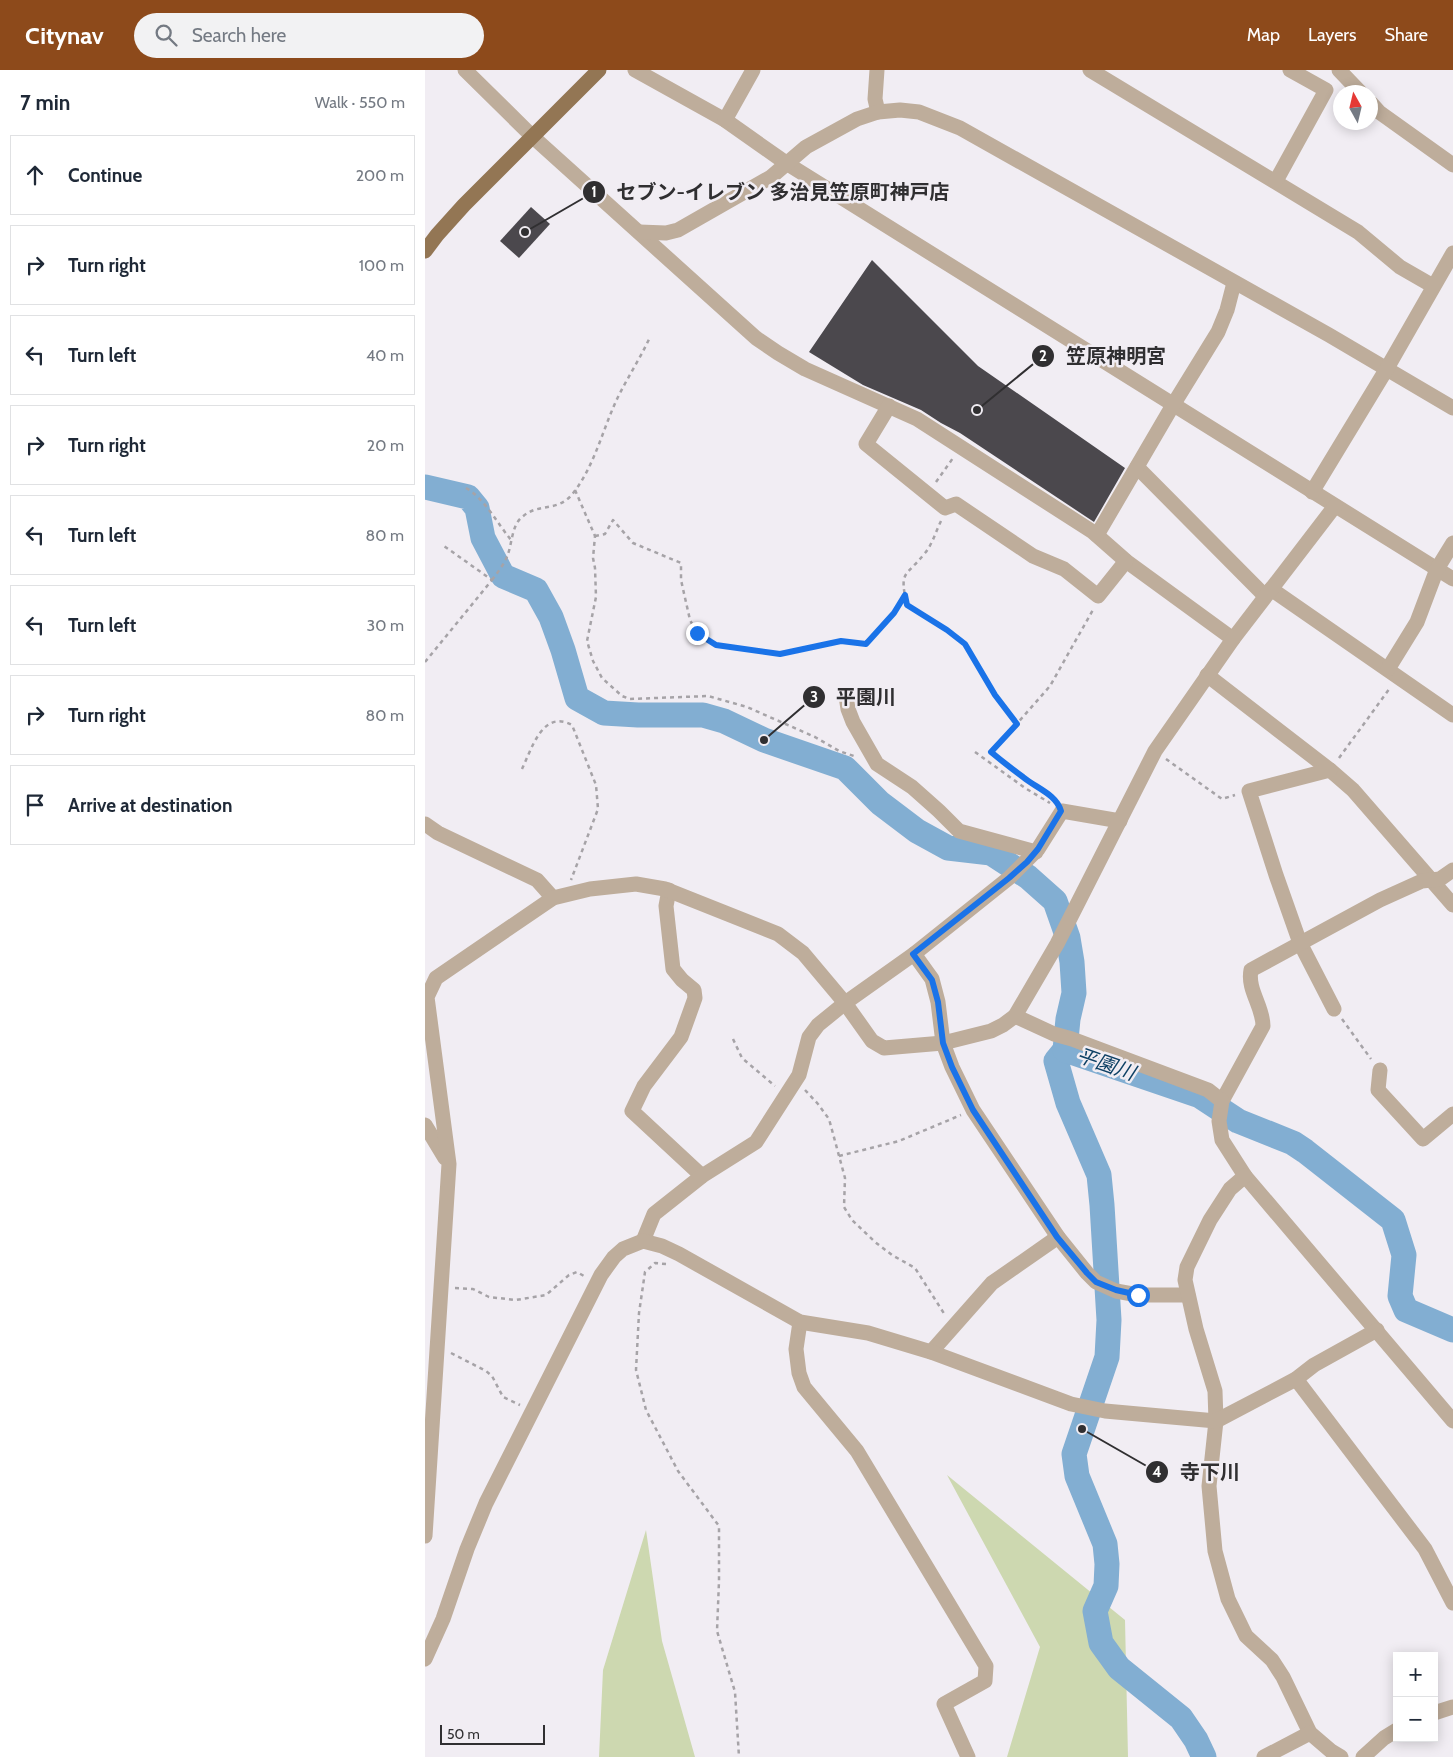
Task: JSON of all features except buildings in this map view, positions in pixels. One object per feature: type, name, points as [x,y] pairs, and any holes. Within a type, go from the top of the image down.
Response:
[{"type":"main road","points":[[425,251],[464,205],[599,70]]},
{"type":"street","points":[[465,70],[533,137],[757,338],[805,369],[917,419],[960,446],[1097,535],[1126,561],[1233,639]]},
{"type":"street","points":[[635,70],[725,120],[786,164],[1453,579]]},
{"type":"street","points":[[725,120],[753,70]]},
{"type":"street","points":[[877,70],[875,100],[878,112]]},
{"type":"street","points":[[1090,70],[1358,232],[1394,262],[1433,286]]},
{"type":"street","points":[[1276,181],[1326,90],[1289,70]]},
{"type":"street","points":[[1339,70],[1353,85]]},
{"type":"street","points":[[639,232],[660,233],[678,230],[771,178],[805,147],[857,119],[878,112],[900,110],[919,112],[960,128],[1329,335],[1453,408]]},
{"type":"street","points":[[1378,111],[1453,165]]},
{"type":"street","points":[[1311,492],[1386,370],[1453,253]]},
{"type":"street","points":[[1097,535],[1218,332],[1227,310],[1234,283]]},
{"type":"street","points":[[889,406],[866,444],[945,508],[956,504],[1033,556],[1064,569],[1098,596],[1126,561]]},
{"type":"street","points":[[1137,467],[1268,593],[1393,673],[1453,715]]},
{"type":"street","points":[[425,1536],[449,1164],[427,997],[436,978],[553,898],[591,889],[636,884],[669,890],[778,934],[803,953],[845,1003],[872,1041],[884,1048],[943,1043],[991,1031],[1003,1025],[1015,1016],[1057,944],[1155,751],[1233,639],[1335,506]]},
{"type":"street","points":[[1393,673],[1417,622],[1437,569],[1453,543]]},
{"type":"street","points":[[1207,675],[1353,790],[1453,905]]},
{"type":"street","points":[[847,696],[848,709],[853,722],[877,764],[912,787],[959,830],[1031,857]]},
{"type":"street","points":[[1330,770],[1249,791],[1275,875],[1300,944],[1334,1008]]},
{"type":"street","points":[[643,1241],[654,1214],[702,1176],[756,1142],[799,1075],[809,1037],[818,1025],[913,954],[1009,878],[1031,857],[1061,811],[1120,821]]},
{"type":"street","points":[[425,824],[438,833],[537,880],[553,898]]},
{"type":"street","points":[[1453,870],[1440,879],[1422,881],[1380,900],[1251,970],[1249,980],[1263,1017],[1263,1026],[1221,1101],[1219,1121],[1222,1140],[1245,1176],[1453,1421]]},
{"type":"street","points":[[669,890],[666,906],[673,969],[694,990],[695,998],[681,1037],[644,1086],[632,1111],[702,1176]]},
{"type":"street","points":[[913,954],[932,980],[938,1002],[943,1043],[952,1067],[973,1110],[1057,1237],[1096,1282],[1116,1290],[1138,1295],[1188,1295]]},
{"type":"street","points":[[1015,1016],[1054,1034],[1073,1039],[1209,1090],[1221,1101]]},
{"type":"street","points":[[1380,1070],[1378,1090],[1423,1139],[1453,1114]]},
{"type":"street","points":[[425,1125],[449,1164]]},
{"type":"street","points":[[1245,1176],[1231,1189],[1209,1220],[1187,1267],[1185,1280],[1196,1329],[1215,1390],[1216,1421],[1209,1486],[1215,1551],[1228,1600],[1245,1636],[1272,1660],[1283,1677],[1310,1733],[1341,1757]]},
{"type":"street","points":[[931,1352],[992,1283],[1057,1237]]},
{"type":"street","points":[[425,1659],[443,1619],[467,1549],[486,1503],[601,1276],[614,1257],[623,1249],[643,1241],[662,1246],[679,1254],[800,1322],[868,1333],[931,1352],[1071,1404],[1105,1411],[1216,1421],[1295,1379],[1314,1365],[1377,1330]]},
{"type":"street","points":[[800,1322],[796,1349],[799,1373],[804,1387],[857,1452],[987,1666],[985,1681],[943,1704],[968,1757]]},
{"type":"street","points":[[1295,1379],[1425,1550],[1453,1603]]},
{"type":"street","points":[[1438,1712],[1453,1707]]},
{"type":"street","points":[[1363,1757],[1393,1732]]},
{"type":"street","points":[[1265,1757],[1310,1733]]},
{"type":"path","points":[[425,662],[488,587],[505,562],[511,540],[520,519],[534,509],[566,502],[575,490],[590,466],[619,395],[642,356],[650,337]]},
{"type":"path","points":[[929,494],[960,446]]},
{"type":"path","points":[[466,488],[472,491],[511,540]]},
{"type":"path","points":[[575,490],[595,536],[593,558],[595,597],[587,641],[593,661],[602,678],[622,696],[630,699],[708,696],[747,707],[815,737],[839,751],[877,764]]},
{"type":"path","points":[[945,508],[945,514],[926,552],[908,570],[902,583],[907,605],[947,630],[965,644],[995,695],[1017,724]]},
{"type":"path","points":[[595,536],[605,534],[613,520],[633,543],[681,563],[681,580],[690,620],[697,633],[716,645],[780,654],[841,641],[866,644],[894,613],[905,595]]},
{"type":"path","points":[[444,546],[492,580]]},
{"type":"path","points":[[1061,811],[1059,804],[1052,796],[1025,779],[991,752],[1050,686],[1090,617],[1098,596]]},
{"type":"path","points":[[1330,770],[1393,673]]},
{"type":"path","points":[[522,769],[541,731],[551,722],[563,720],[572,725],[597,785],[598,809],[571,880],[569,894]]},
{"type":"path","points":[[1155,751],[1223,799],[1249,791]]},
{"type":"path","points":[[975,752],[1061,811]]},
{"type":"path","points":[[1334,1008],[1380,1070]]},
{"type":"path","points":[[733,1039],[742,1058],[786,1095]]},
{"type":"path","points":[[799,1075],[806,1091],[829,1119],[845,1178],[843,1207],[852,1220],[875,1242],[892,1255],[915,1268],[947,1318],[957,1322]]},
{"type":"path","points":[[839,1156],[899,1141],[973,1110]]},
{"type":"path","points":[[679,1254],[672,1265],[655,1264],[645,1272],[639,1313],[636,1370],[646,1410],[678,1471],[719,1526],[717,1631],[735,1692],[739,1757]]},
{"type":"path","points":[[441,1287],[473,1289],[489,1297],[516,1300],[546,1295],[569,1275],[577,1272],[586,1278]]},
{"type":"path","points":[[437,1352],[449,1352],[485,1371],[492,1376],[503,1397],[532,1411]]},
{"type":"green space","points":[[947,1475],[1125,1620],[1128,1757],[1007,1757],[1040,1647]]},
{"type":"green space","points":[[646,1530],[662,1641],[695,1757],[599,1757],[603,1670]]},
{"type":"waterway","name":"平園川","points":[[425,487],[468,497],[477,508],[483,538],[503,576],[536,590],[551,617],[577,698],[604,713],[703,715],[724,721],[764,740],[845,768],[880,803],[917,831],[948,848],[991,853],[1028,877],[1055,901],[1068,938],[1074,993],[1068,1019],[1065,1050]]},
{"type":"waterway","points":[[1065,1050],[1056,1061],[1068,1103],[1099,1175],[1109,1320],[1107,1357],[1074,1454],[1077,1476],[1105,1544],[1107,1564],[1106,1586],[1095,1611],[1101,1643],[1119,1668],[1181,1718],[1196,1740],[1204,1757]]},
{"type":"waterway","name":"平園川","points":[[1065,1050],[1200,1096],[1238,1121],[1293,1143],[1305,1151],[1393,1220],[1404,1255],[1400,1296],[1406,1310],[1453,1330]]},
{"type":"place","name":"セブン-イレブン 多治見笠原町神戸店","points":[[525,232]]},
{"type":"place","name":"笠原神明宮","points":[[977,410]]},
{"type":"place","name":"平園川","points":[[764,740]]},
{"type":"place","name":"寺下川","points":[[1082,1429]]},
{"type":"route","points":[[697,633],[716,645],[780,654],[841,641],[866,644],[894,613],[905,595],[907,605],[947,630],[965,644],[995,695],[1017,724],[991,752],[1025,779],[1052,796],[1059,804],[1061,811],[1038,849],[1027,862],[913,954],[932,980],[938,1002],[943,1043],[952,1067],[973,1110],[1057,1237],[1087,1273],[1096,1282],[1116,1290],[1138,1295]]}]
